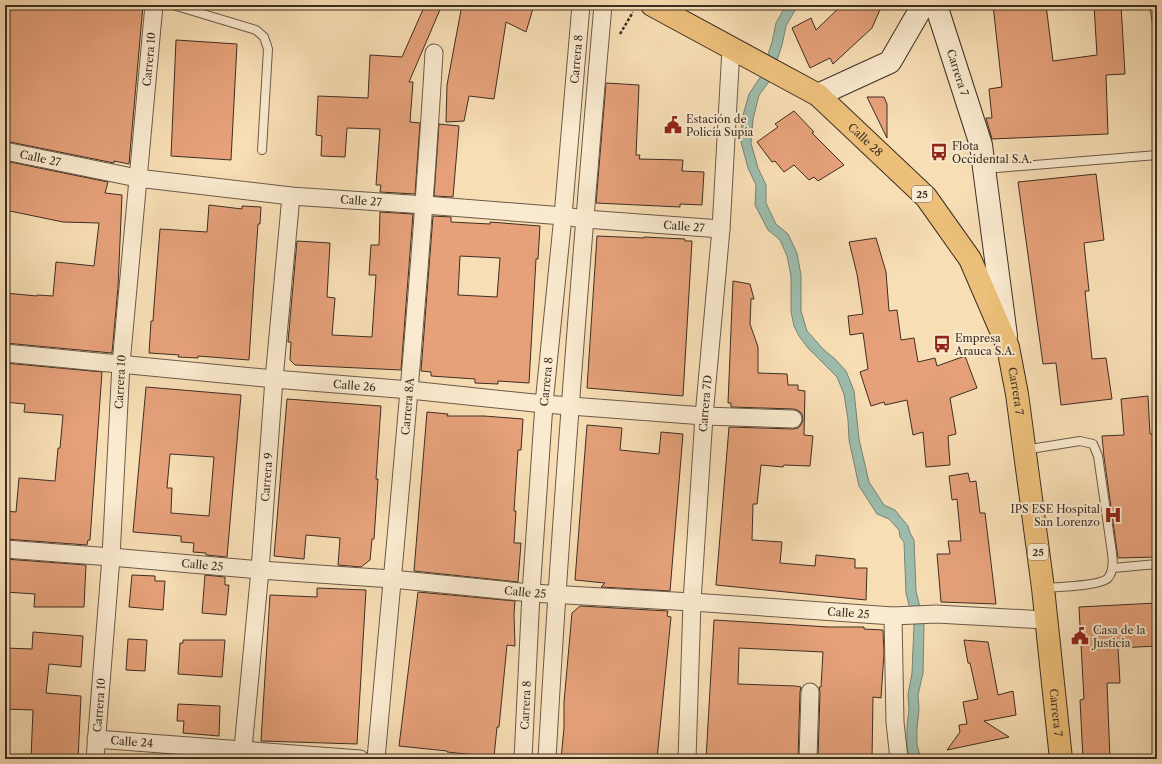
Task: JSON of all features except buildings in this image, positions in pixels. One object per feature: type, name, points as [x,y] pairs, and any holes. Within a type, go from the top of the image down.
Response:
[{"type":"main road","name":"Calle 28","points":[[652,5],[671,10],[739,52],[818,95],[926,197],[970,258],[1008,347]]},
{"type":"main road","points":[[818,95],[890,62],[923,5]]},
{"type":"main road","name":"Carrera 7","points":[[936,5],[981,145],[1008,347],[1017,394],[1023,450],[1043,588],[1060,759]]},
{"type":"street","name":"Carrera 10","points":[[95,759],[111,556],[121,364],[154,5]]},
{"type":"street","name":"Carrera 8","points":[[523,759],[531,593],[544,404],[563,216],[581,5]]},
{"type":"street","name":"Carrera 8","points":[[546,759],[569,406],[603,5]]},
{"type":"street","name":"Carrera 7D","points":[[687,759],[692,602],[704,416],[739,52]]},
{"type":"street","name":"Carrera 8A","points":[[376,759],[410,390],[425,204],[434,53]]},
{"type":"street","name":"Calle 27","points":[[5,151],[137,178],[291,196],[425,204],[585,219],[721,229]]},
{"type":"street","name":"Carrera 9","points":[[242,754],[260,570],[274,379],[291,196]]},
{"type":"street","name":"Calle 26","points":[[5,353],[274,379],[410,390],[544,404],[704,416],[793,419]]},
{"type":"street","name":"Calle 25","points":[[5,549],[111,556],[260,570],[392,578],[531,593],[897,616],[936,614],[1046,620]]},
{"type":"street","points":[[897,616],[895,722],[899,759]]},
{"type":"street","points":[[808,759],[810,692]]},
{"type":"street","name":"Calle 24","points":[[96,739],[242,754],[360,759]]},
{"type":"lane","points":[[173,5],[256,30],[264,37],[268,49],[262,150]]},
{"type":"lane","points":[[1154,5],[1157,24]]},
{"type":"lane","points":[[984,169],[1157,155]]},
{"type":"lane","points":[[1023,450],[1080,441],[1093,444],[1098,456],[1113,568],[1108,578],[1097,583],[1043,588]]},
{"type":"lane","points":[[1113,568],[1157,564]]},
{"type":"shaded area","points":[[786,5],[798,5],[786,26],[782,45],[771,79],[759,95],[753,119],[751,143],[758,168],[766,185],[766,203],[776,224],[788,234],[797,253],[801,275],[801,311],[807,331],[846,371],[854,391],[859,439],[869,482],[884,505],[895,510],[908,526],[914,540],[916,591],[924,624],[923,673],[918,695],[919,709],[917,728],[917,745],[921,759],[909,759],[907,746],[909,709],[908,695],[912,673],[914,625],[906,593],[904,542],[900,537],[899,530],[889,519],[877,514],[859,486],[849,440],[844,394],[837,377],[808,348],[794,326],[791,312],[791,276],[787,256],[780,240],[768,230],[755,205],[756,185],[748,168],[741,142],[742,119],[749,94],[761,76],[772,42],[776,23]]},
{"type":"place","name":"Estación de Policía Supía","points":[[673,125]]},
{"type":"place","name":"Flota Occidental S.A.","points":[[939,152]]},
{"type":"place","name":"Empresa Arauca S.A.","points":[[942,344]]},
{"type":"place","name":"IPS ESE Hospital San Lorenzo","points":[[1113,515]]},
{"type":"place","name":"Casa de la Justicia","points":[[1080,636]]}]
